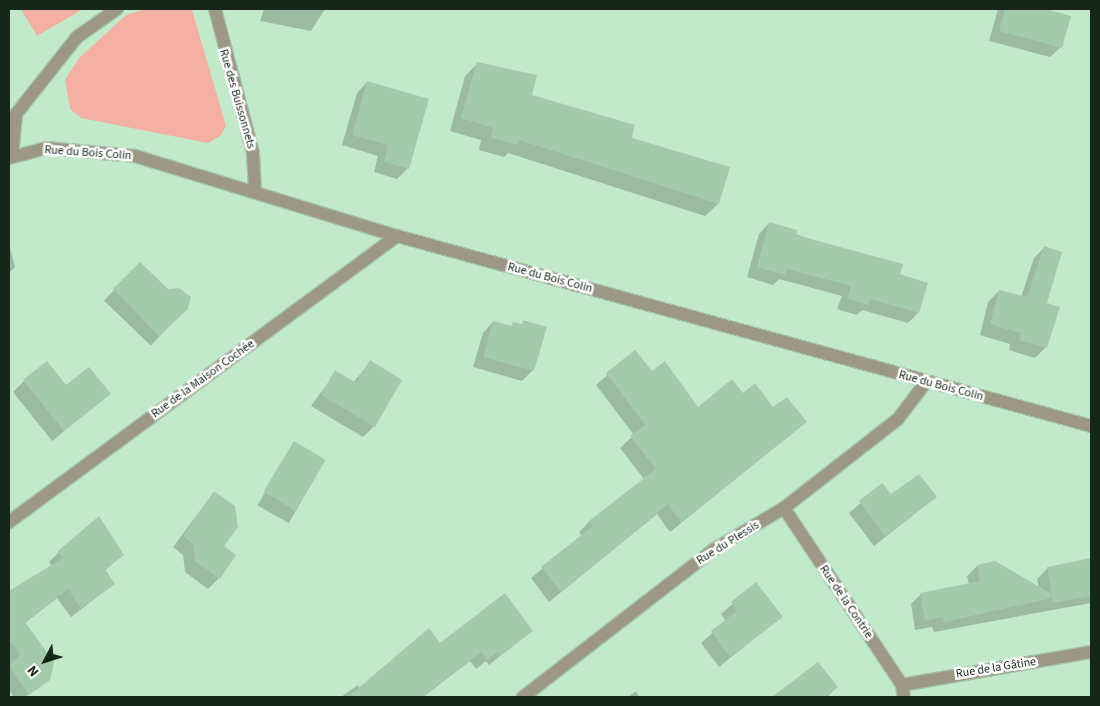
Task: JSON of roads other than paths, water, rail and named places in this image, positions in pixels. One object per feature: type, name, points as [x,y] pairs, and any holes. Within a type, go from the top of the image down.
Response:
[{"type":"street","points":[[10,157],[16,114],[77,37],[117,9]]},
{"type":"street","name":"Rue des Buissonnets","points":[[215,9],[253,153],[255,190]]},
{"type":"street","name":"Rue du Bois Colin","points":[[10,157],[46,148],[135,156],[255,190],[397,236],[1091,426]]},
{"type":"street","name":"Rue de la Maison Cochée","points":[[9,522],[397,236]]},
{"type":"street","name":"Rue du Plessis","points":[[523,697],[713,550],[784,508],[898,419],[926,382]]},
{"type":"street","name":"Rue de la Contrie","points":[[784,508],[903,691]]},
{"type":"street","name":"Rue de la Gâtine","points":[[903,691],[1091,652]]}]
